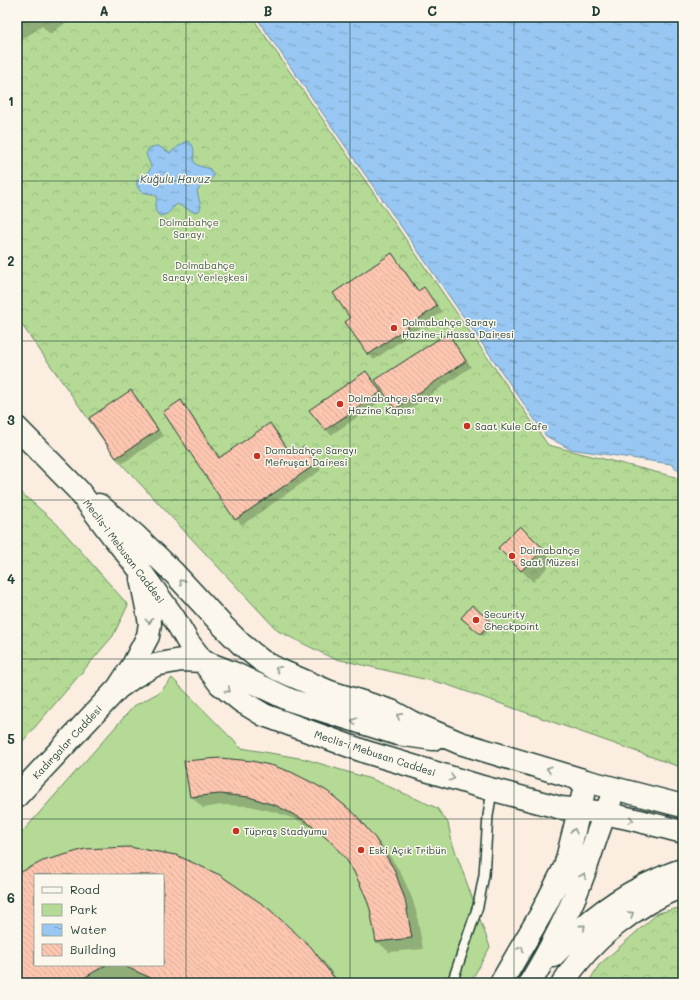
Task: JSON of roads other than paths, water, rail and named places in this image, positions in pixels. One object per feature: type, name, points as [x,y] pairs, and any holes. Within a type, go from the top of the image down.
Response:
[{"type":"main road","points":[[17,428],[78,490]]},
{"type":"main road","name":"Meclis-i Mebusan Caddesi","points":[[78,490],[139,569],[202,661],[220,684],[241,701],[264,715],[366,752],[492,790],[560,808],[579,809],[683,832]]},
{"type":"main road","name":"Meclis-i Mebusan Caddesi","points":[[78,490],[114,516],[135,535],[174,573],[241,644],[262,660],[299,679],[330,692],[391,711],[411,722],[460,743],[586,781],[683,806]]},
{"type":"main road","name":"Kadırgalar Caddesi","points":[[17,796],[118,688],[133,665],[148,636],[150,623],[139,569]]},
{"type":"main road","name":"Kadırgalar Caddesi","points":[[118,688],[135,676],[155,665],[181,660],[202,661],[233,673],[290,700],[330,714],[398,734],[460,743]]},
{"type":"main road","points":[[502,983],[541,914],[565,867],[586,781]]},
{"type":"main road","points":[[533,979],[552,946],[580,884],[604,814],[616,788]]},
{"type":"main road","points":[[533,979],[558,950],[599,913],[622,897],[645,885],[683,870]]},
{"type":"main road","points":[[563,983],[584,954],[608,932],[655,898],[683,886]]},
{"type":"lane","points":[[454,977],[478,906],[492,790]]},
{"type":"water","points":[[256,17],[683,17],[683,475],[671,464],[570,449],[546,436]]},
{"type":"water","name":"Kuğulu Havuz","points":[[187,141],[193,146],[195,163],[198,166],[210,169],[214,176],[197,191],[201,207],[199,211],[194,212],[177,204],[167,214],[160,216],[156,212],[157,196],[141,192],[137,184],[138,179],[150,170],[151,166],[146,154],[149,149],[155,146],[158,146],[170,153]]},
{"type":"place","name":"Dolmabahçe Sarayı Hazine-i Hassa Dairesi","points":[[394,328]]},
{"type":"place","name":"Dolmabahçe Sarayı Hazine Kapısı","points":[[340,404]]},
{"type":"place","name":"Saat Kule Cafe","points":[[467,426]]},
{"type":"place","name":"Domabahçe Sarayı Mefruşat Dairesi","points":[[257,456]]},
{"type":"place","name":"Dolmabahçe Saat Müzesi","points":[[512,556]]},
{"type":"place","name":"Security Checkpoint","points":[[476,620]]},
{"type":"place","name":"Tüpraş Stadyumu","points":[[236,831]]},
{"type":"place","name":"Eski Açık Tribün","points":[[361,850]]},
{"type":"park label","name":"Dolmabahçe Sarayı","points":[[189,228]]},
{"type":"park label","name":"Dolmabahçe Sarayı Yerleşkesi","points":[[205,270]]}]
